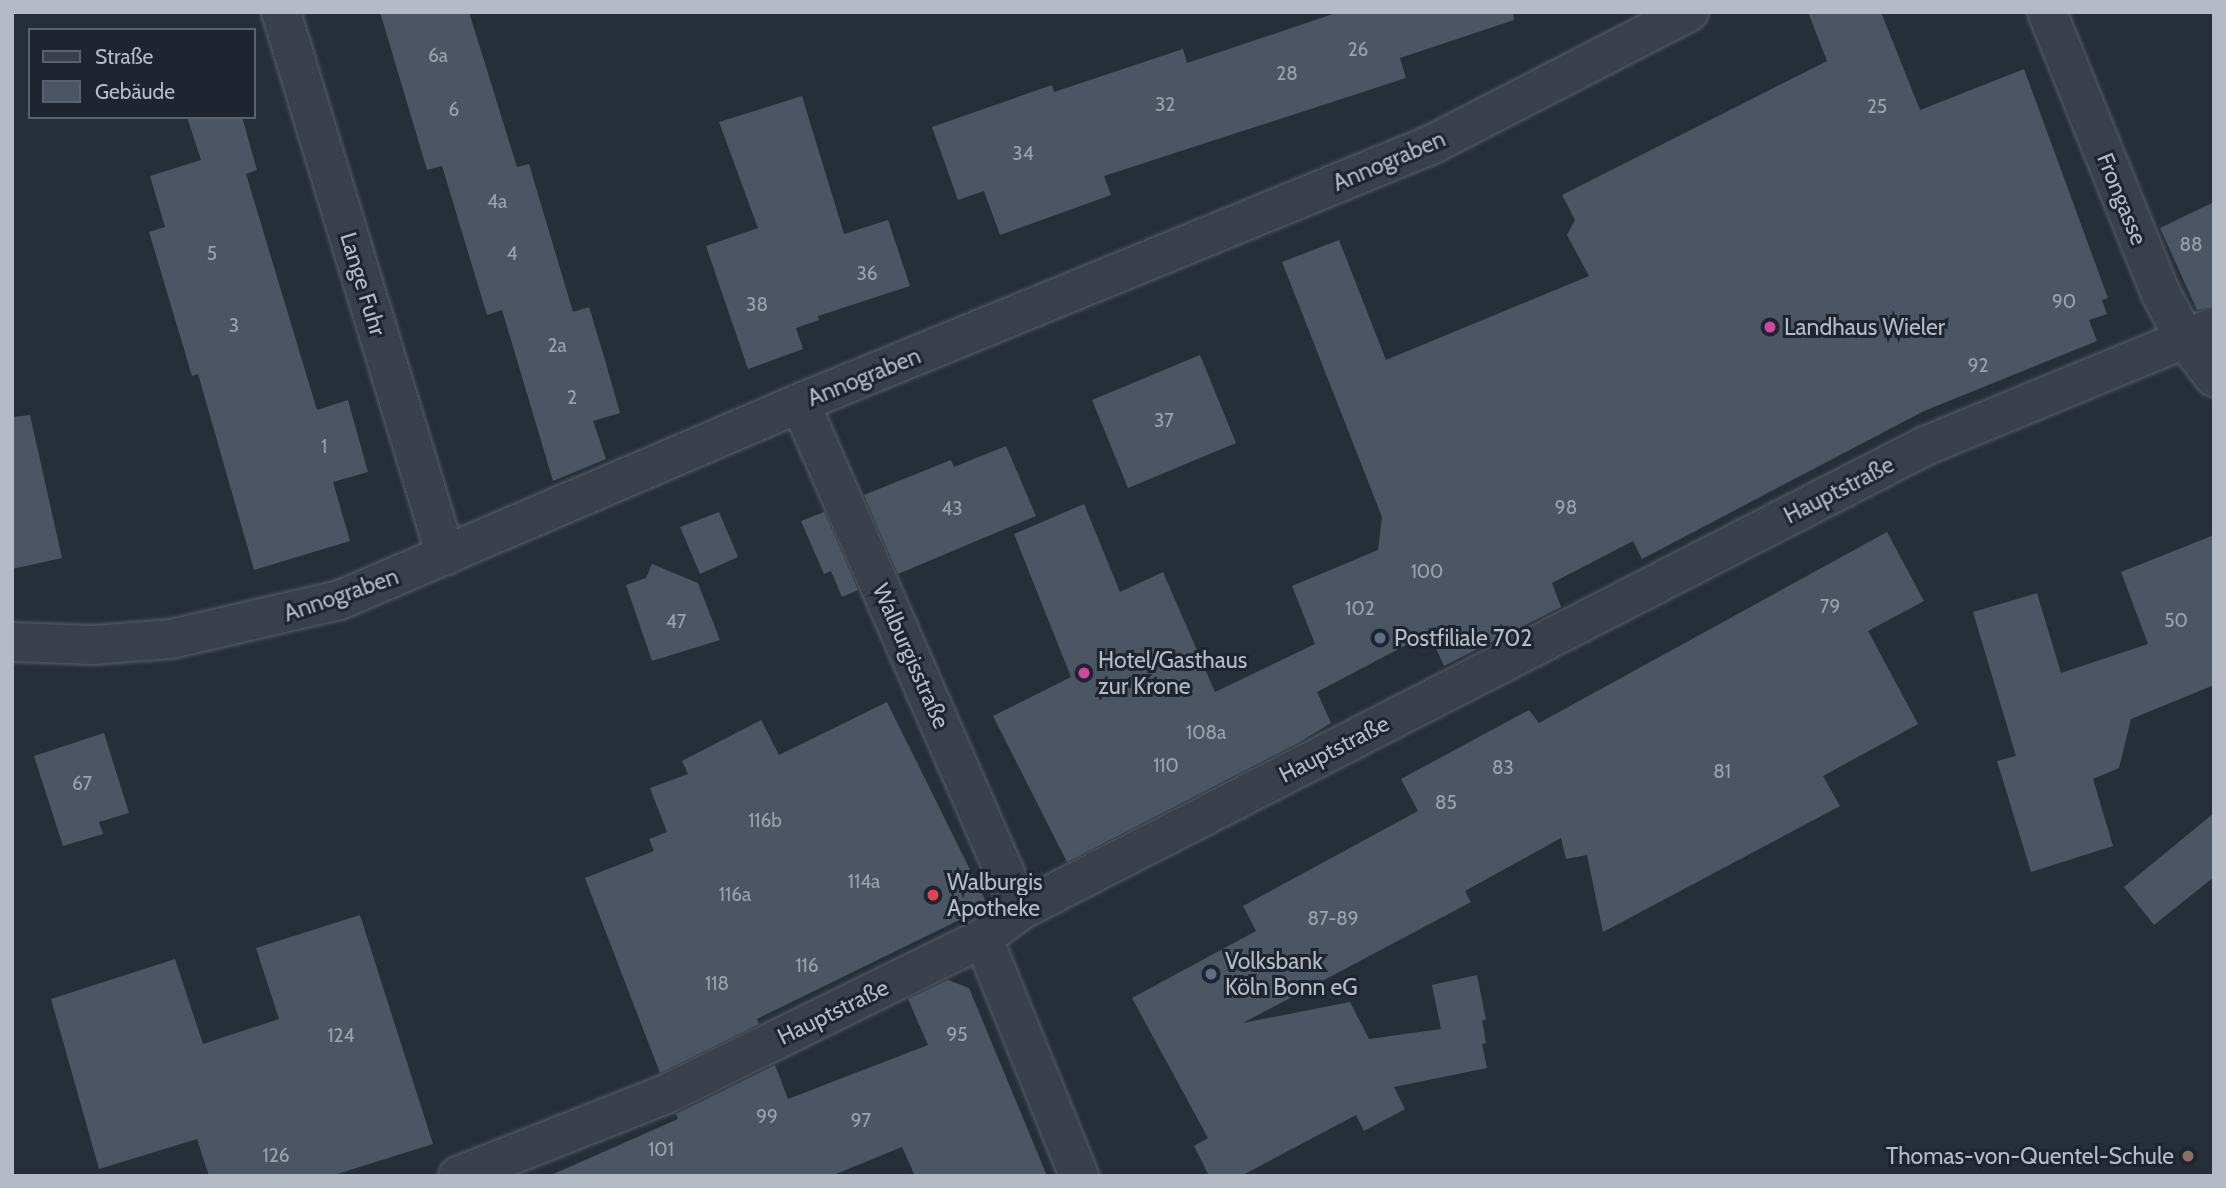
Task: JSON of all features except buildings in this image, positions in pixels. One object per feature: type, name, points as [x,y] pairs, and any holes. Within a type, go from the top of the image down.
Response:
[{"type":"street","name":"Lange Fuhr","points":[[281,12],[446,556]]},
{"type":"street","name":"Annograben","points":[[12,642],[94,645],[171,639],[340,600],[800,403],[1433,144],[1689,12]]},
{"type":"street","name":"Frongasse","points":[[2047,12],[2160,292],[2200,334],[2214,377]]},
{"type":"street","name":"Hauptstraße","points":[[458,1176],[664,1096],[983,938],[1021,910],[1925,446],[2200,334]]},
{"type":"street","name":"Walburgisstraße","points":[[800,403],[1021,910]]},
{"type":"street","points":[[983,938],[1079,1176]]},
{"type":"place","name":"Landhaus Wieler","points":[[1770,327]]},
{"type":"place","name":"Postfiliale 702","points":[[1380,638]]},
{"type":"place","name":"Hotel/Gasthaus zur Krone","points":[[1084,673]]},
{"type":"place","name":"Walburgis Apotheke","points":[[933,895]]},
{"type":"place","name":"Volksbank Köln Bonn eG","points":[[1211,974]]},
{"type":"place","name":"Thomas-von-Quentel-Schule","points":[[2188,1156]]}]
